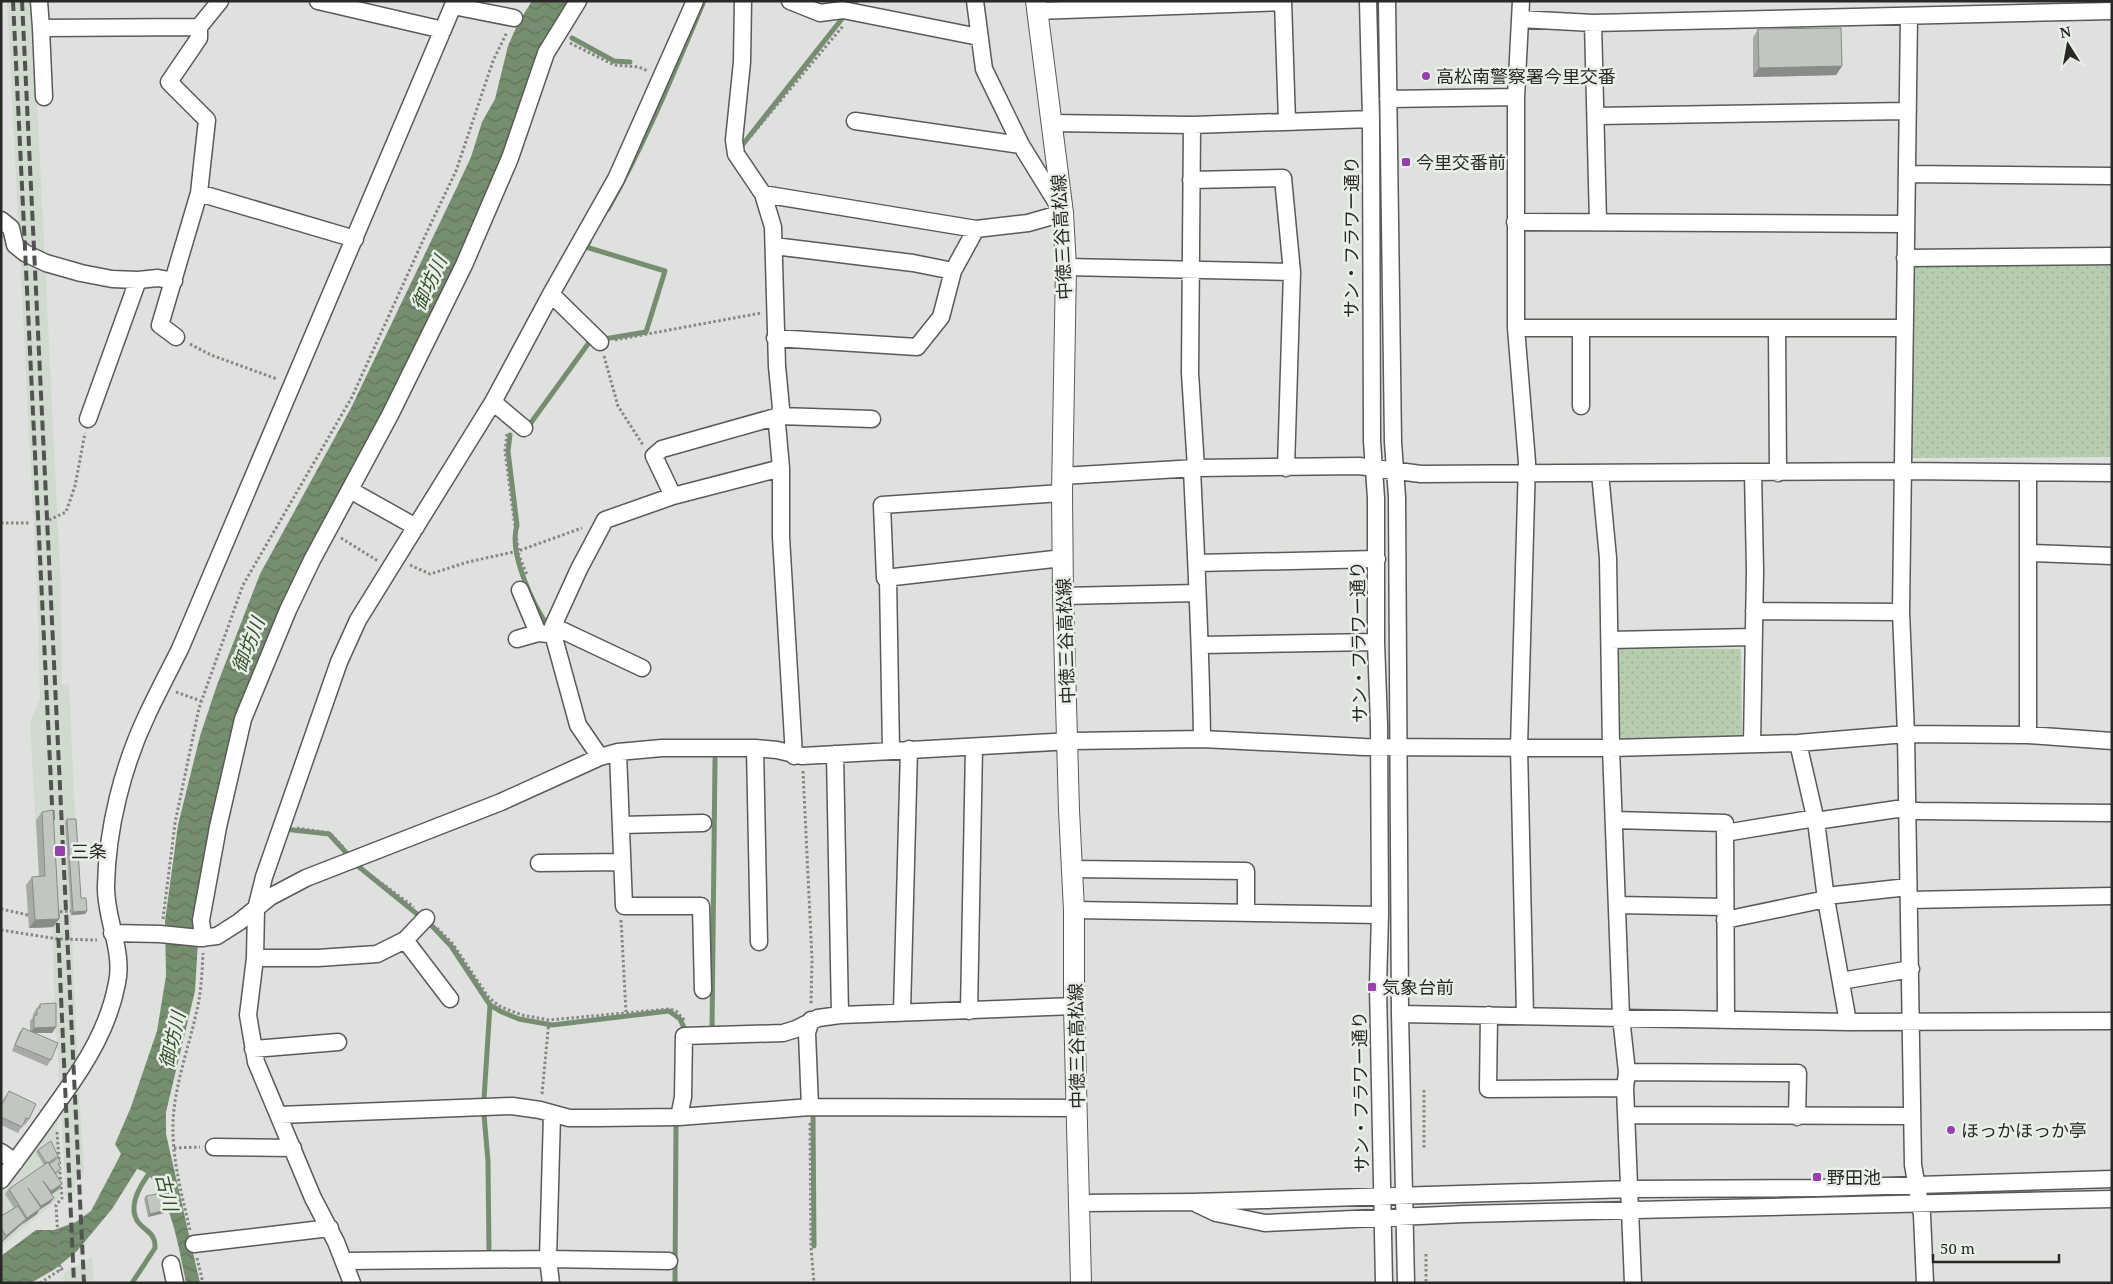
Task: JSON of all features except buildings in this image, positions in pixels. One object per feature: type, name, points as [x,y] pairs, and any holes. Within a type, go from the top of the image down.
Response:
[{"type":"main road","name":"中徳三谷高松線","points":[[1036,6],[1063,213],[1066,267],[1062,484],[1063,596],[1074,910],[1074,1006],[1081,1283]]},
{"type":"street","points":[[39,1],[44,97]]},
{"type":"street","points":[[176,337],[160,325],[200,193],[207,120],[169,82],[199,38],[199,27],[220,1]]},
{"type":"street","points":[[318,1],[443,30]]},
{"type":"street","points":[[202,938],[201,920],[218,827],[243,719],[288,610],[464,265],[510,158],[551,34],[578,1]]},
{"type":"street","points":[[352,1283],[330,1228],[313,1198],[263,1082],[253,1049],[248,1015],[255,958],[256,909],[281,826],[339,662],[358,620],[493,402],[551,294],[616,180],[695,1]]},
{"type":"street","points":[[743,1],[742,62],[734,140],[736,154],[763,194],[773,227],[776,338],[781,408],[777,424],[781,468],[781,536],[798,756]]},
{"type":"street","points":[[790,1],[820,13],[843,10],[979,37]]},
{"type":"street","points":[[1036,6],[1283,1],[1287,122]]},
{"type":"street","name":"サン・フラワー通り","points":[[1368,1],[1371,99],[1372,441],[1375,468],[1376,642],[1379,746],[1380,915],[1378,986],[1384,1283]]},
{"type":"street","points":[[1388,1],[1393,442],[1397,497],[1400,1014],[1406,1283]]},
{"type":"street","points":[[1521,1],[1516,97],[1515,222],[1516,328],[1526,474],[1519,747],[1525,1016]]},
{"type":"street","points":[[1,1180],[56,1106],[92,1052],[107,1019],[118,981],[116,949],[108,936],[106,886],[114,820],[124,776],[147,715],[180,649],[454,3],[518,19]]},
{"type":"street","points":[[763,194],[976,229],[1028,223],[1063,213],[1021,145],[984,69],[979,37],[980,3]]},
{"type":"street","points":[[1521,19],[1593,23],[1861,9],[1909,16],[2112,11]]},
{"type":"street","points":[[1909,16],[1901,612],[1906,734],[1913,1165],[1920,1204],[1925,1283]]},
{"type":"street","points":[[1593,23],[1598,222]]},
{"type":"street","points":[[41,28],[199,27]]},
{"type":"street","points":[[1388,99],[1516,97]]},
{"type":"street","points":[[1596,116],[1908,110]]},
{"type":"street","points":[[1051,123],[1192,125],[1371,119]]},
{"type":"street","points":[[854,121],[1021,145]]},
{"type":"street","points":[[1192,125],[1190,373],[1197,593],[1201,644],[1202,739]]},
{"type":"street","points":[[1907,174],[2112,176]]},
{"type":"street","points":[[1191,180],[1283,178],[1292,272],[1286,468]]},
{"type":"street","points":[[200,193],[355,239]]},
{"type":"street","points":[[1,220],[10,228],[15,245],[25,253],[46,262],[81,273],[112,278],[138,280],[158,278],[174,281]]},
{"type":"street","points":[[1515,222],[1906,224]]},
{"type":"street","points":[[776,338],[917,346],[940,317],[953,271],[976,229]]},
{"type":"street","points":[[774,246],[913,263],[953,271]]},
{"type":"street","points":[[1906,258],[2112,256]]},
{"type":"street","points":[[1066,267],[1292,272]]},
{"type":"street","points":[[88,419],[138,280]]},
{"type":"street","points":[[551,294],[600,342]]},
{"type":"street","points":[[1516,328],[1905,328]]},
{"type":"street","points":[[1581,328],[1581,406]]},
{"type":"street","points":[[1777,328],[1778,473]]},
{"type":"street","points":[[493,402],[520,425]]},
{"type":"street","points":[[673,496],[654,456],[662,449],[779,416],[872,419]]},
{"type":"street","points":[[892,750],[888,579],[886,578],[882,505],[1194,469],[1359,466],[1421,474],[1902,471],[2112,474]]},
{"type":"street","points":[[548,631],[604,520],[673,496],[781,468]]},
{"type":"street","points":[[1600,473],[1608,558],[1611,748],[1633,1283]]},
{"type":"street","points":[[1752,744],[1754,611],[1753,473]]},
{"type":"street","points":[[2028,474],[2028,735]]},
{"type":"street","points":[[350,490],[416,527]]},
{"type":"street","points":[[2029,554],[2112,556]]},
{"type":"street","points":[[888,579],[1063,558]]},
{"type":"street","points":[[1196,563],[1376,559]]},
{"type":"street","points":[[524,585],[548,631],[578,725],[600,757]]},
{"type":"street","points":[[1063,596],[1197,593]]},
{"type":"street","points":[[1754,611],[1901,612]]},
{"type":"street","points":[[517,640],[548,631],[642,668]]},
{"type":"street","points":[[1610,640],[1753,637]]},
{"type":"street","points":[[1201,644],[1376,642]]},
{"type":"street","points":[[108,936],[161,934],[202,938],[216,936],[226,931],[270,897],[330,867],[353,860],[501,802],[600,757],[618,752],[662,748],[755,748],[776,750],[798,756],[1068,742],[1202,739],[1398,747],[1611,748],[1798,743],[1906,734],[2028,735],[2112,740]]},
{"type":"street","points":[[1798,743],[1816,820],[1826,897],[1848,1022]]},
{"type":"street","points":[[755,748],[759,942]]},
{"type":"street","points":[[969,1011],[974,748]]},
{"type":"street","points":[[902,1012],[909,750]]},
{"type":"street","points":[[618,752],[624,906],[701,906],[703,990]]},
{"type":"street","points":[[835,754],[840,1015]]},
{"type":"street","points":[[1726,833],[1897,809],[2112,813]]},
{"type":"street","points":[[1614,820],[1725,823],[1726,1020]]},
{"type":"street","points":[[621,825],[703,823]]},
{"type":"street","points":[[539,863],[622,862]]},
{"type":"street","points":[[1072,869],[1246,871],[1246,912]]},
{"type":"street","points":[[1618,905],[1725,913],[1826,897],[1908,894],[2112,896]]},
{"type":"street","points":[[1074,910],[1380,915]]},
{"type":"street","points":[[255,958],[318,958],[377,954],[405,940],[426,918]]},
{"type":"street","points":[[405,940],[450,999]]},
{"type":"street","points":[[1841,981],[1911,969]]},
{"type":"street","points":[[679,1117],[683,1097],[684,1036],[783,1033],[796,1029],[811,1020],[840,1015],[1074,1006]]},
{"type":"street","points":[[1400,1014],[1848,1022],[2112,1021]]},
{"type":"street","points":[[1489,1015],[1488,1089],[1626,1080],[1798,1073],[1797,1117]]},
{"type":"street","points":[[810,1107],[807,1033],[811,1020]]},
{"type":"street","points":[[253,1049],[338,1042]]},
{"type":"street","points":[[278,1115],[512,1106],[569,1118],[679,1117],[810,1107],[1077,1108]]},
{"type":"street","points":[[546,1112],[548,1259],[552,1283]]},
{"type":"street","points":[[1627,1115],[1912,1116]]},
{"type":"street","points":[[214,1147],[293,1148]]},
{"type":"street","points":[[1,1152],[16,1162]]},
{"type":"street","points":[[1079,1203],[1193,1202],[1630,1189],[1782,1188],[2112,1179]]},
{"type":"street","points":[[1193,1202],[1216,1213],[1265,1223],[1404,1216],[2112,1199]]},
{"type":"street","points":[[194,1244],[330,1228]]},
{"type":"street","points":[[344,1261],[669,1260]]},
{"type":"street","points":[[171,1264],[175,1283]]},
{"type":"path","points":[[736,154],[854,12]]},
{"type":"path","points":[[161,934],[175,824],[188,757],[202,701],[242,585],[352,397],[424,236],[456,171],[493,61],[518,19],[614,65],[639,67],[662,77]]},
{"type":"path","points":[[654,456],[645,449],[618,406],[600,342],[775,311]]},
{"type":"path","points":[[176,337],[211,355],[292,384]]},
{"type":"path","points":[[49,520],[66,512],[74,486],[88,419]]},
{"type":"path","points":[[520,425],[506,435],[505,451],[524,585]]},
{"type":"path","points":[[328,529],[392,564],[430,574],[468,562],[518,551],[604,520]]},
{"type":"path","points":[[1,523],[30,523]]},
{"type":"path","points":[[162,687],[202,701]]},
{"type":"path","points":[[798,756],[812,959],[811,1020]]},
{"type":"path","points":[[281,826],[330,833],[353,860],[426,918],[453,944],[489,998],[501,1007],[522,1015],[549,1020],[669,1009],[676,1011],[686,1023],[689,1036]]},
{"type":"path","points":[[624,906],[621,915],[626,1012]]},
{"type":"path","points":[[1,909],[28,915]]},
{"type":"path","points":[[52,913],[71,911]]},
{"type":"path","points":[[1,930],[58,939],[108,936]]},
{"type":"path","points":[[202,938],[202,975],[197,1012],[177,1094],[173,1122],[174,1148],[203,1283]]},
{"type":"path","points":[[546,1112],[549,1020]]},
{"type":"path","points":[[1424,1090],[1424,1148]]},
{"type":"path","points":[[40,1283],[61,1268],[56,1205],[62,1198],[56,1106]]},
{"type":"path","points":[[810,1107],[811,1247],[814,1283]]},
{"type":"path","points":[[174,1148],[214,1147]]},
{"type":"path","points":[[1426,1254],[1426,1283]]},
{"type":"shaded area","points":[[7,1],[32,1],[61,588],[62,685],[69,684],[79,901],[85,914],[71,916],[84,1173],[75,1183],[75,1191],[66,1197],[54,992],[53,928],[29,928],[26,885],[39,884],[30,722],[40,699],[37,589]]},
{"type":"shaded area","points":[[1912,263],[2112,264],[2112,457],[1911,458]]},
{"type":"shaded area","points":[[1617,648],[1741,649],[1742,736],[1618,738]]},
{"type":"shaded area","points":[[57,1119],[60,1197],[1,1247],[1,1192]]},
{"type":"shaded area","points":[[92,1257],[94,1283],[63,1283],[64,1273]]},
{"type":"water","points":[[532,1],[572,1],[492,194],[249,691],[200,908],[195,991],[166,1112],[166,1134],[200,1283],[186,1283],[181,1255],[165,1201],[157,1186],[148,1175],[137,1169],[112,1209],[77,1251],[55,1269],[31,1283],[1,1283],[1,1256],[36,1230],[54,1230],[76,1222],[91,1211],[121,1154],[115,1144],[131,1107],[157,1031],[166,976],[165,921],[178,825],[200,736],[217,685],[260,574],[351,408],[471,157],[482,122],[495,99],[508,46],[518,23]]},
{"type":"waterway","points":[[608,209],[647,132],[704,1]]},
{"type":"waterway","points":[[740,148],[856,1]]},
{"type":"waterway","points":[[572,38],[614,61],[630,62]]},
{"type":"waterway","points":[[589,242],[586,247],[665,271],[646,332],[604,339]]},
{"type":"waterway","points":[[530,424],[588,344]]},
{"type":"waterway","points":[[510,435],[508,451],[517,525],[515,536],[516,550],[529,592],[549,628]]},
{"type":"waterway","points":[[712,1031],[715,759]]},
{"type":"waterway","points":[[284,829],[329,834],[351,858]]},
{"type":"waterway","points":[[353,862],[433,927],[451,946],[490,1005],[502,1012],[519,1019],[552,1025],[669,1011],[680,1019],[686,1032]]},
{"type":"waterway","points":[[484,1099],[490,1005]]},
{"type":"waterway","points":[[813,1112],[814,1246]]},
{"type":"waterway","points":[[484,1115],[488,1161],[489,1254]]},
{"type":"waterway","points":[[675,1283],[676,1124]]},
{"type":"waterway","name":"古川","points":[[132,1283],[155,1248],[154,1239],[138,1222],[134,1209],[137,1195],[151,1171]]},
{"type":"railway","points":[[13,1],[53,825]]},
{"type":"railway","points":[[22,1],[84,1283]]},
{"type":"railway","points":[[57,908],[74,1283]]},
{"type":"place","name":"高松南警察署今里交番","points":[[1426,76]]},
{"type":"place","name":"今里交番前","points":[[1406,162]]},
{"type":"place","name":"三条","points":[[60,851]]},
{"type":"place","name":"気象台前","points":[[1372,987]]},
{"type":"place","name":"ほっかほっか亭","points":[[1951,1130]]},
{"type":"place","name":"野田池","points":[[1817,1177]]},
{"type":"water label","name":"御坊川","points":[[429,283]]},
{"type":"water label","name":"御坊川","points":[[248,645]]},
{"type":"water label","name":"御坊川","points":[[172,1040]]}]
